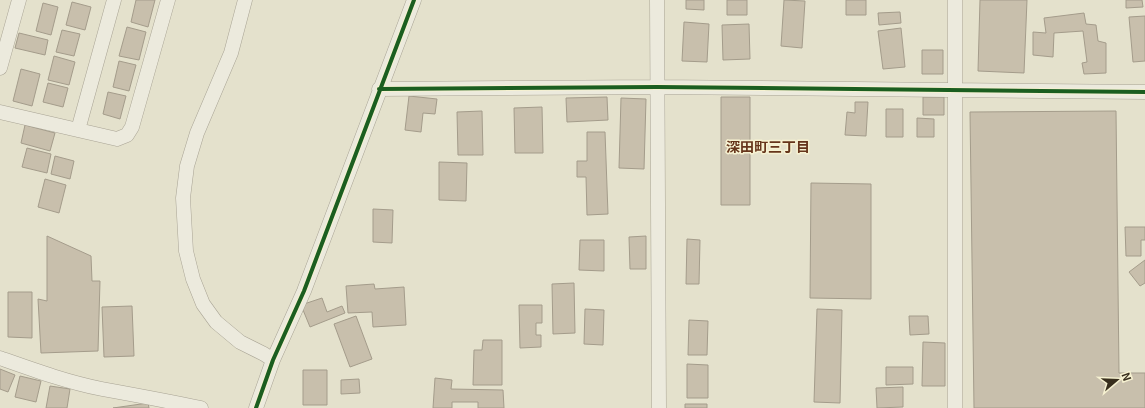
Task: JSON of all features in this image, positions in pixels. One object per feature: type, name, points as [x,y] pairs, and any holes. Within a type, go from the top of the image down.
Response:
[{"type":"street","points":[[0,68],[19,0]]},
{"type":"street","points":[[78,130],[114,0]]},
{"type":"street","points":[[0,112],[117,139],[127,135],[132,127],[168,0]]},
{"type":"street","points":[[245,0],[231,53],[197,133],[187,166],[183,198],[186,251],[193,279],[203,304],[216,322],[240,342],[273,360]]},
{"type":"street","points":[[256,408],[273,360],[304,291],[379,89],[414,0]]},
{"type":"street","points":[[657,0],[659,408]]},
{"type":"street","points":[[955,0],[955,408]]},
{"type":"street","points":[[379,89],[657,87],[1145,92]]},
{"type":"street","points":[[0,358],[53,377],[102,389],[159,398],[201,408]]},
{"type":"building","points":[[136,0],[155,0],[148,27],[131,22]]},
{"type":"building","points":[[686,0],[704,0],[704,10],[686,9]]},
{"type":"building","points":[[727,0],[747,0],[747,15],[727,15]]},
{"type":"building","points":[[784,0],[805,1],[802,48],[781,46]]},
{"type":"building","points":[[846,0],[866,0],[866,15],[846,15]]},
{"type":"building","points":[[980,0],[1027,0],[1024,73],[978,71]]},
{"type":"building","points":[[1126,0],[1142,0],[1143,7],[1126,8]]},
{"type":"building","points":[[72,2],[91,7],[85,30],[66,25]]},
{"type":"building","points":[[43,3],[58,7],[51,35],[36,31]]},
{"type":"building","points":[[900,12],[901,23],[879,25],[878,13]]},
{"type":"building","points":[[1084,13],[1086,24],[1096,25],[1098,41],[1106,43],[1106,73],[1084,74],[1082,63],[1087,62],[1083,31],[1054,33],[1053,57],[1033,55],[1033,32],[1046,33],[1044,18]]},
{"type":"building","points":[[1145,16],[1145,61],[1133,62],[1129,17]]},
{"type":"building","points":[[684,22],[709,24],[707,62],[682,61]]},
{"type":"building","points":[[749,24],[750,59],[723,60],[722,25]]},
{"type":"building","points":[[127,27],[146,32],[139,60],[119,56]]},
{"type":"building","points":[[901,28],[905,67],[883,69],[878,31]]},
{"type":"building","points":[[62,30],[80,34],[74,56],[56,52]]},
{"type":"building","points":[[19,33],[48,40],[45,55],[15,48]]},
{"type":"building","points":[[922,50],[943,50],[943,74],[922,74]]},
{"type":"building","points":[[54,56],[75,62],[69,85],[48,80]]},
{"type":"building","points":[[119,61],[136,65],[129,91],[113,87]]},
{"type":"building","points":[[21,69],[40,74],[32,106],[13,101]]},
{"type":"building","points":[[48,83],[68,88],[63,107],[43,102]]},
{"type":"building","points":[[108,92],[126,96],[120,119],[103,114]]},
{"type":"building","points":[[409,96],[437,99],[435,114],[423,113],[421,132],[405,130]]},
{"type":"building","points":[[607,97],[608,120],[567,122],[566,98]]},
{"type":"building","points":[[721,97],[750,97],[750,205],[721,205]]},
{"type":"building","points":[[923,97],[944,97],[944,115],[923,115]]},
{"type":"building","points":[[621,98],[646,99],[644,169],[619,168]]},
{"type":"building","points":[[855,102],[868,102],[866,136],[845,135],[847,112],[855,113]]},
{"type":"building","points":[[542,107],[543,153],[515,153],[514,108]]},
{"type":"building","points":[[886,109],[903,109],[903,137],[886,137]]},
{"type":"building","points":[[482,111],[483,155],[458,155],[457,112]]},
{"type":"building","points":[[1116,111],[1119,373],[1145,373],[1145,408],[974,408],[970,112]]},
{"type":"building","points":[[917,118],[934,119],[934,137],[917,137]]},
{"type":"building","points":[[25,125],[55,133],[50,151],[21,143]]},
{"type":"building","points":[[587,132],[605,132],[608,214],[587,215],[586,177],[577,177],[577,161],[587,161]]},
{"type":"building","points":[[27,148],[51,154],[47,173],[22,167]]},
{"type":"building","points":[[55,156],[74,161],[70,179],[51,174]]},
{"type":"building","points":[[439,162],[467,163],[466,201],[439,200]]},
{"type":"building","points":[[45,179],[66,185],[59,213],[38,207]]},
{"type":"building","points":[[811,183],[871,184],[871,299],[810,298]]},
{"type":"building","points":[[373,209],[393,210],[392,243],[373,242]]},
{"type":"building","points":[[1125,227],[1145,227],[1145,240],[1141,240],[1141,256],[1126,256]]},
{"type":"building","points":[[47,236],[91,256],[92,281],[100,281],[98,351],[41,353],[38,299],[47,301]]},
{"type":"building","points":[[646,236],[646,269],[630,269],[629,237]]},
{"type":"building","points":[[687,239],[700,240],[699,284],[686,284]]},
{"type":"building","points":[[580,240],[604,240],[604,271],[579,270]]},
{"type":"building","points":[[1145,260],[1145,283],[1140,286],[1129,272]]},
{"type":"building","points":[[574,283],[575,333],[553,334],[552,284]]},
{"type":"building","points":[[374,284],[375,289],[404,287],[406,325],[373,327],[372,312],[348,313],[346,286]]},
{"type":"building","points":[[8,292],[32,292],[32,338],[8,337]]},
{"type":"building","points":[[322,298],[327,312],[342,306],[345,313],[310,327],[301,305]]},
{"type":"building","points":[[519,305],[542,305],[542,323],[536,323],[536,335],[541,335],[541,347],[520,348]]},
{"type":"building","points":[[132,306],[134,356],[104,357],[102,307]]},
{"type":"building","points":[[585,309],[604,310],[603,345],[584,344]]},
{"type":"building","points":[[817,309],[842,310],[840,403],[814,402]]},
{"type":"building","points":[[356,316],[372,359],[350,367],[334,324]]},
{"type":"building","points":[[909,316],[928,316],[929,334],[910,335]]},
{"type":"building","points":[[689,320],[708,321],[707,355],[688,355]]},
{"type":"building","points":[[483,340],[502,340],[502,385],[473,385],[474,350],[482,350]]},
{"type":"building","points":[[923,342],[945,343],[945,386],[922,386]]},
{"type":"building","points":[[687,364],[708,365],[708,398],[687,398]]},
{"type":"building","points":[[886,367],[913,367],[913,384],[886,385]]},
{"type":"building","points":[[0,369],[15,375],[8,392],[0,389]]},
{"type":"building","points":[[303,370],[327,370],[327,405],[303,405]]},
{"type":"building","points":[[20,376],[41,381],[36,402],[15,397]]},
{"type":"building","points":[[435,378],[452,380],[451,389],[503,390],[504,408],[478,408],[478,402],[452,402],[452,408],[433,408]]},
{"type":"building","points":[[359,379],[360,393],[341,394],[341,380]]},
{"type":"building","points":[[50,386],[70,389],[67,408],[46,408]]},
{"type":"building","points":[[903,387],[903,407],[877,408],[876,388]]},
{"type":"building","points":[[148,403],[149,408],[113,408]]},
{"type":"building","points":[[685,404],[707,404],[707,408],[685,408]]},
{"type":"cycle path","points":[[256,408],[273,360],[304,291],[414,0]]},
{"type":"cycle path","points":[[379,89],[657,87],[1145,92]]},
{"type":"district","name":"深田町三丁目","points":[[768,146]]}]
